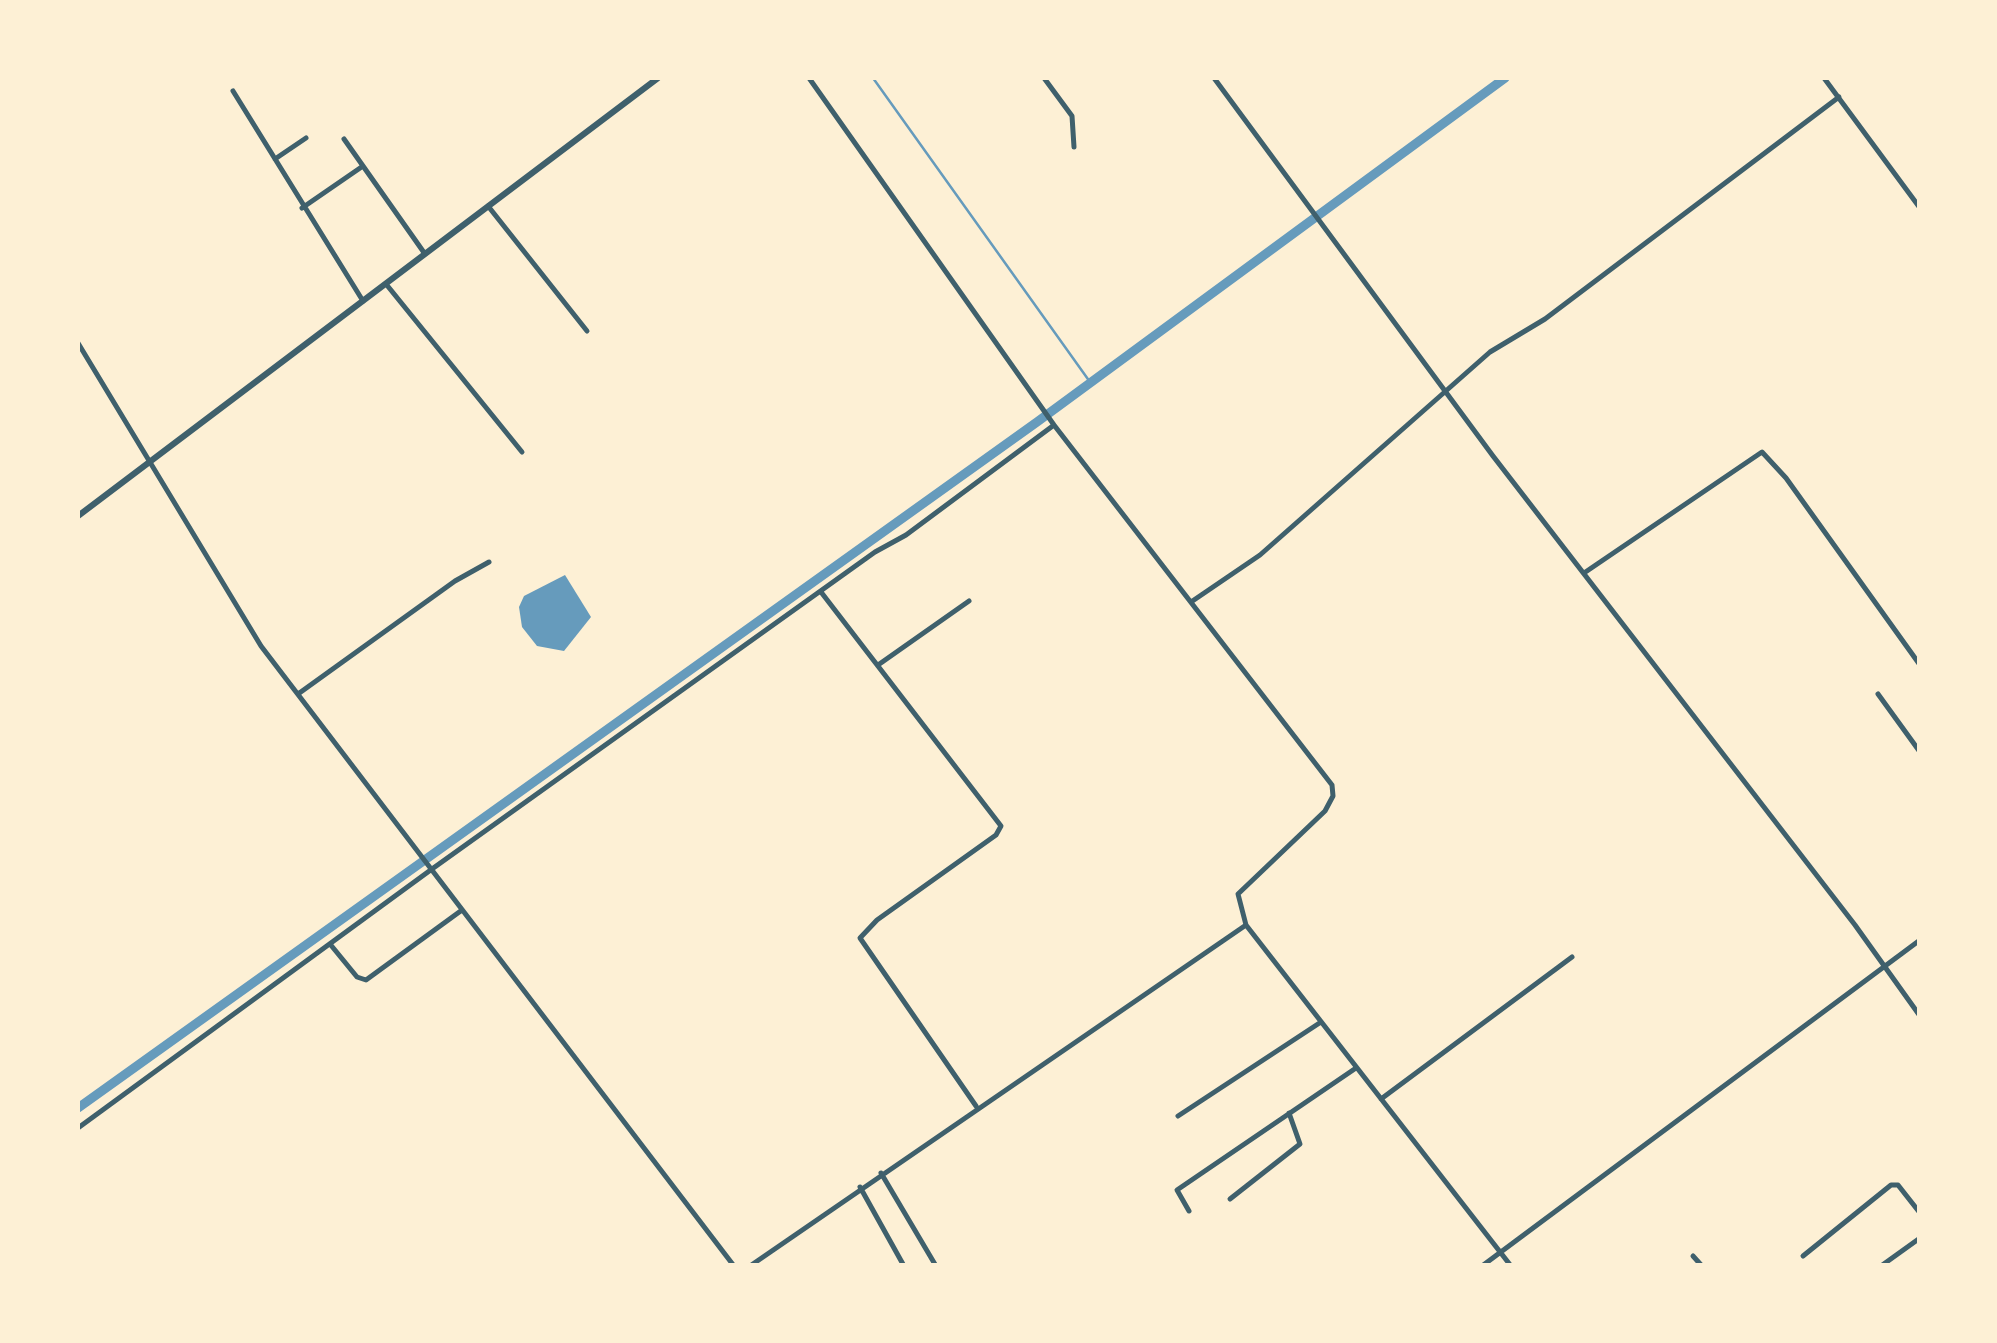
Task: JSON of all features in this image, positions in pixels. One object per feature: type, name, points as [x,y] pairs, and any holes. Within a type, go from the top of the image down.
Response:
[{"type":"street","points":[[78,516],[658,78]]},
{"type":"street","points":[[810,78],[1052,422],[1332,784],[1333,796],[1325,811],[1238,894],[1246,925],[1511,1266]]},
{"type":"street","points":[[1044,78],[1072,116],[1074,147]]},
{"type":"street","points":[[1214,78],[1920,1016]]},
{"type":"street","points":[[1824,78],[1920,208]]},
{"type":"street","points":[[233,91],[363,301]]},
{"type":"street","points":[[1191,602],[1260,555],[1490,352],[1545,320],[1838,97]]},
{"type":"street","points":[[274,160],[306,138]]},
{"type":"street","points":[[344,138],[426,254]]},
{"type":"street","points":[[302,208],[364,166]]},
{"type":"street","points":[[488,206],[586,331]]},
{"type":"street","points":[[386,284],[522,452]]},
{"type":"street","points":[[78,343],[261,646],[734,1266]]},
{"type":"street","points":[[78,1128],[432,869],[821,592],[906,536],[1052,422]]},
{"type":"street","points":[[1584,573],[1762,452],[1786,478],[1920,664]]},
{"type":"street","points":[[298,694],[455,580],[489,562]]},
{"type":"street","points":[[821,592],[1000,826],[996,835],[888,912],[860,938],[976,1107]]},
{"type":"street","points":[[878,665],[969,601]]},
{"type":"street","points":[[1878,694],[1920,752]]},
{"type":"street","points":[[330,944],[357,977],[366,980],[463,909]]},
{"type":"street","points":[[750,1266],[881,1172],[1246,925]]},
{"type":"street","points":[[1482,1266],[1881,964],[1920,940]]},
{"type":"street","points":[[1381,1100],[1572,957]]},
{"type":"street","points":[[1178,1116],[1320,1022]]},
{"type":"street","points":[[1189,1211],[1177,1190],[1356,1068]]},
{"type":"street","points":[[1230,1199],[1300,1144],[1289,1113]]},
{"type":"street","points":[[881,1172],[936,1266]]},
{"type":"street","points":[[1803,1256],[1891,1185],[1898,1185],[1920,1213]]},
{"type":"street","points":[[860,1187],[904,1266]]},
{"type":"street","points":[[1881,1266],[1920,1238]]},
{"type":"street","points":[[1694,1256],[1702,1266]]},
{"type":"water","points":[[565,575],[591,617],[564,651],[537,646],[522,627],[519,607],[524,596]]},
{"type":"waterway","points":[[873,78],[1090,382]]},
{"type":"waterway","points":[[78,1108],[1037,422],[1505,78]]}]
